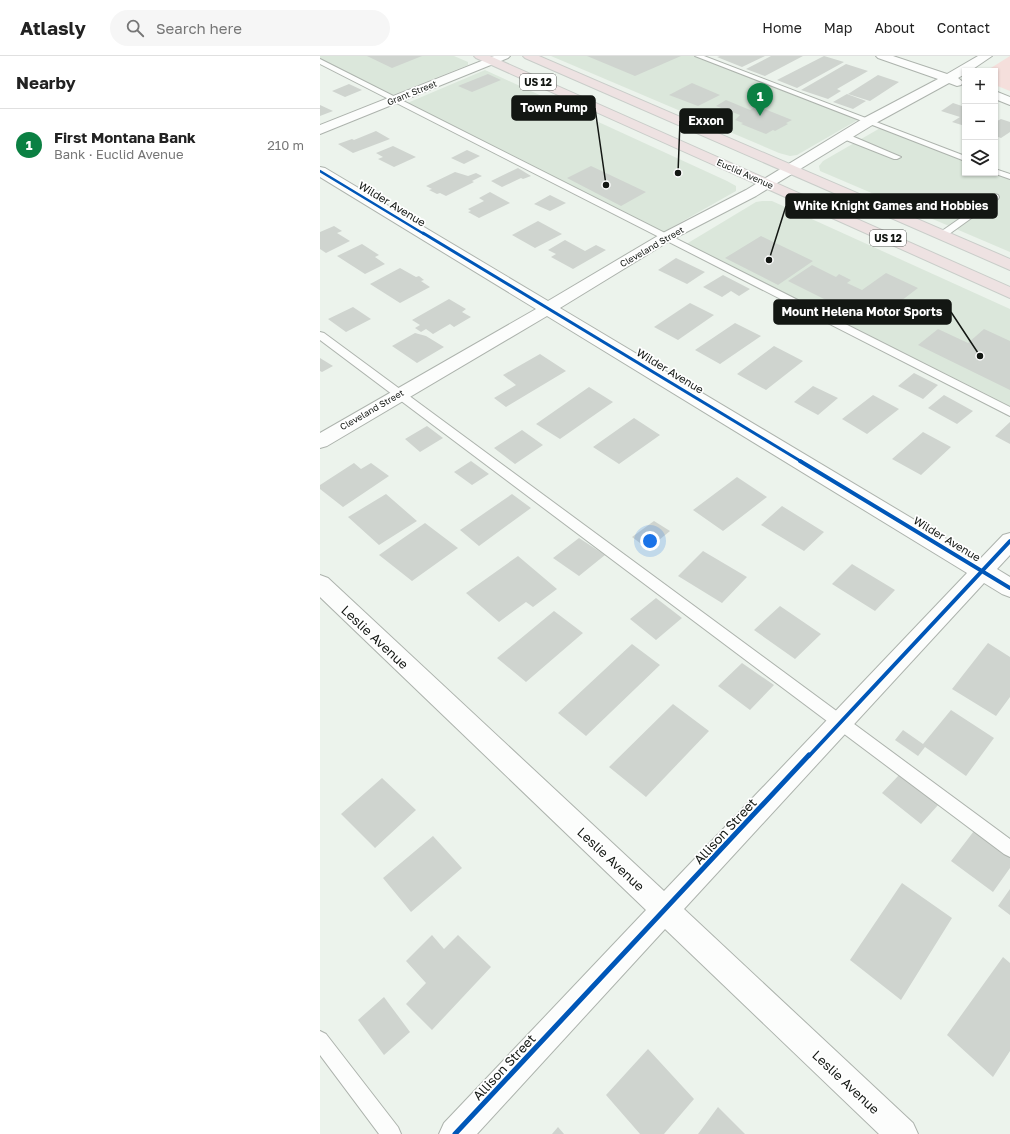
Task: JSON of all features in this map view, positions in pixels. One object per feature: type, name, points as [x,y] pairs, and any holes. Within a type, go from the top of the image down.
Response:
[{"type":"highway","name":"US 12","points":[[529,56],[1010,265]]},
{"type":"highway","name":"Euclid Avenue","points":[[486,59],[1010,293]]},
{"type":"street","name":"Grant Street","points":[[320,130],[396,100],[486,59],[504,56]]},
{"type":"street","points":[[882,56],[962,84]]},
{"type":"street","name":"Cleveland Street","points":[[320,441],[549,308],[666,237],[766,184],[869,121],[948,79],[986,56]]},
{"type":"street","points":[[998,96],[1010,100]]},
{"type":"street","name":"Wilder Avenue","points":[[320,171],[1010,588]]},
{"type":"street","name":"Allison Street","points":[[455,1134],[1010,541]]},
{"type":"street","name":"Leslie Avenue","points":[[320,584],[902,1134]]},
{"type":"lane","points":[[698,56],[962,158]]},
{"type":"lane","points":[[320,61],[1010,412]]},
{"type":"lane","points":[[844,136],[897,157]]},
{"type":"lane","points":[[998,172],[1010,177]]},
{"type":"lane","points":[[942,235],[995,197]]},
{"type":"lane","points":[[320,336],[401,394],[839,724],[1010,850]]},
{"type":"lane","points":[[320,1040],[391,1134]]},
{"type":"shaded area","points":[[320,56],[454,56],[468,62],[468,65],[390,96],[320,61]]},
{"type":"shaded area","points":[[551,56],[698,56],[861,118],[797,155],[790,156],[779,153]]},
{"type":"shaded area","points":[[1010,56],[1010,91],[998,86],[998,68],[991,68]]},
{"type":"shaded area","points":[[485,70],[727,181],[736,186],[736,191],[660,234],[405,104]]},
{"type":"shaded area","points":[[882,127],[962,158],[962,176],[998,176],[998,174],[1010,177],[1010,252],[820,171],[819,166],[823,161]]},
{"type":"shaded area","points":[[772,201],[1010,309],[1010,412],[683,246],[756,202]]},
{"type":"building","points":[[367,56],[422,56],[392,68]]},
{"type":"building","points":[[587,56],[681,56],[635,76]]},
{"type":"building","points":[[765,56],[742,67],[717,57]]},
{"type":"building","points":[[771,56],[803,56],[765,76],[746,69]]},
{"type":"building","points":[[824,56],[844,62],[797,88],[777,80]]},
{"type":"building","points":[[846,64],[868,71],[837,89],[841,91],[828,99],[801,90]]},
{"type":"building","points":[[488,74],[501,80],[472,92],[458,86]]},
{"type":"building","points":[[878,75],[899,82],[870,101],[848,94]]},
{"type":"building","points":[[692,83],[720,95],[698,106],[669,95]]},
{"type":"building","points":[[349,84],[362,90],[345,97],[332,91]]},
{"type":"building","points":[[847,94],[866,101],[853,109],[833,102]]},
{"type":"building","points":[[726,100],[750,110],[757,106],[792,120],[775,131],[773,130],[766,134],[735,120],[740,115],[716,106]]},
{"type":"building","points":[[953,103],[962,106],[962,125],[952,122],[960,117],[941,111]]},
{"type":"building","points":[[320,105],[333,111],[320,116]]},
{"type":"building","points":[[1001,119],[1010,122],[1010,132],[1001,138],[998,137],[998,120]]},
{"type":"building","points":[[376,131],[390,139],[353,153],[338,144],[352,139],[354,140]]},
{"type":"building","points":[[393,146],[416,157],[394,167],[378,159],[383,157],[376,153]]},
{"type":"building","points":[[467,150],[480,156],[464,164],[451,158]]},
{"type":"building","points":[[591,166],[646,192],[621,206],[567,178]]},
{"type":"building","points":[[518,168],[531,176],[523,179],[521,178],[502,187],[491,181]]},
{"type":"building","points":[[455,172],[468,176],[476,173],[482,176],[472,181],[474,182],[446,196],[429,190],[432,189],[426,186]]},
{"type":"building","points":[[490,192],[510,203],[479,218],[468,212],[471,211],[468,209],[484,201],[479,198]]},
{"type":"building","points":[[550,195],[566,203],[550,211],[534,204]]},
{"type":"building","points":[[538,221],[562,234],[535,248],[512,235]]},
{"type":"building","points":[[334,226],[342,231],[337,233],[350,241],[326,253],[320,249],[320,232]]},
{"type":"building","points":[[761,236],[813,261],[778,285],[725,258]]},
{"type":"building","points":[[565,240],[585,251],[596,245],[606,250],[573,269],[551,257],[556,254],[548,250]]},
{"type":"building","points":[[362,244],[379,255],[375,257],[385,264],[365,274],[337,256]]},
{"type":"building","points":[[676,258],[705,272],[687,284],[658,270]]},
{"type":"building","points":[[812,265],[836,277],[839,274],[851,280],[847,283],[862,290],[886,273],[918,288],[872,323],[788,281]]},
{"type":"building","points":[[400,268],[416,277],[419,276],[424,280],[421,281],[430,287],[400,303],[370,284]]},
{"type":"building","points":[[723,275],[750,289],[739,296],[731,291],[722,297],[703,287]]},
{"type":"building","points":[[449,299],[466,309],[462,312],[471,317],[454,327],[450,324],[433,334],[426,329],[421,332],[415,328],[420,325],[412,320]]},
{"type":"building","points":[[690,303],[714,315],[678,340],[654,327]]},
{"type":"building","points":[[353,307],[371,319],[346,332],[328,319]]},
{"type":"building","points":[[735,323],[761,336],[720,364],[695,350]]},
{"type":"building","points":[[938,329],[968,343],[984,329],[1010,341],[1010,390],[918,345]]},
{"type":"building","points":[[415,333],[426,336],[444,347],[417,363],[392,346]]},
{"type":"building","points":[[774,346],[803,361],[766,390],[737,374]]},
{"type":"building","points":[[540,354],[566,371],[506,407],[494,398],[516,385],[503,375]]},
{"type":"building","points":[[320,358],[333,366],[322,372],[320,371]]},
{"type":"building","points":[[914,373],[938,385],[923,399],[898,386]]},
{"type":"building","points":[[813,386],[838,398],[818,415],[794,402]]},
{"type":"building","points":[[589,387],[613,402],[560,439],[536,424]]},
{"type":"building","points":[[873,395],[899,409],[867,434],[842,419]]},
{"type":"building","points":[[944,395],[973,411],[957,424],[928,408]]},
{"type":"building","points":[[634,418],[660,435],[619,464],[593,447]]},
{"type":"building","points":[[1010,422],[1010,444],[995,436]]},
{"type":"building","points":[[427,426],[443,438],[420,452],[405,439]]},
{"type":"building","points":[[522,430],[543,445],[515,464],[494,448]]},
{"type":"building","points":[[923,432],[951,447],[921,475],[892,459]]},
{"type":"building","points":[[471,461],[489,474],[472,485],[454,472]]},
{"type":"building","points":[[354,463],[361,469],[371,463],[389,476],[343,507],[320,489],[320,485]]},
{"type":"building","points":[[737,477],[767,497],[723,531],[693,510]]},
{"type":"building","points":[[386,494],[417,521],[379,545],[348,517]]},
{"type":"building","points":[[512,494],[531,508],[479,546],[460,530]]},
{"type":"building","points":[[782,506],[824,532],[804,551],[761,525]]},
{"type":"building","points":[[654,521],[670,531],[648,549],[632,537]]},
{"type":"building","points":[[425,523],[458,548],[412,581],[379,555]]},
{"type":"building","points":[[579,538],[605,555],[579,576],[553,558]]},
{"type":"building","points":[[703,551],[747,577],[722,603],[678,576]]},
{"type":"building","points":[[518,556],[557,589],[533,607],[526,602],[499,622],[466,593]]},
{"type":"building","points":[[852,564],[895,590],[875,611],[832,584]]},
{"type":"building","points":[[656,598],[682,618],[656,640],[630,619]]},
{"type":"building","points":[[780,606],[821,634],[795,659],[754,630]]},
{"type":"building","points":[[554,611],[583,633],[526,682],[497,658]]},
{"type":"building","points":[[988,643],[1010,657],[1010,697],[996,716],[952,689]]},
{"type":"building","points":[[632,644],[660,665],[586,736],[558,713]]},
{"type":"building","points":[[742,663],[774,685],[750,710],[718,686]]},
{"type":"building","points":[[673,704],[709,731],[646,797],[609,767]]},
{"type":"building","points":[[951,710],[994,738],[966,776],[925,747],[918,756],[895,740],[903,730],[923,744]]},
{"type":"building","points":[[900,774],[939,804],[921,824],[882,793]]},
{"type":"building","points":[[382,778],[416,810],[375,848],[341,814]]},
{"type":"building","points":[[974,831],[1010,858],[1010,868],[993,892],[951,861]]},
{"type":"building","points":[[433,836],[462,868],[411,912],[383,878]]},
{"type":"building","points":[[902,883],[952,918],[901,1000],[850,960]]},
{"type":"building","points":[[1010,889],[1010,915],[998,906]]},
{"type":"building","points":[[432,935],[444,949],[458,935],[491,967],[432,1030],[406,1004],[426,983],[406,961]]},
{"type":"building","points":[[1003,957],[1010,963],[1010,1051],[993,1077],[947,1035]]},
{"type":"building","points":[[384,997],[410,1032],[384,1055],[358,1020]]},
{"type":"building","points":[[648,1049],[694,1099],[664,1134],[640,1134],[606,1095]]},
{"type":"building","points":[[718,1107],[745,1134],[698,1134]]},
{"type":"building","points":[[558,1127],[564,1134],[552,1134]]},
{"type":"cycle path","points":[[320,171],[1010,588]]},
{"type":"cycle path","points":[[455,1134],[1010,541]]},
{"type":"place","name":"First Montana Bank","points":[[760,116]]},
{"type":"place","name":"Exxon","points":[[678,173]]},
{"type":"place","name":"Town Pump","points":[[606,185]]},
{"type":"place","name":"White Knight Games and Hobbies","points":[[769,260]]},
{"type":"place","name":"Mount Helena Motor Sports","points":[[980,356]]}]
